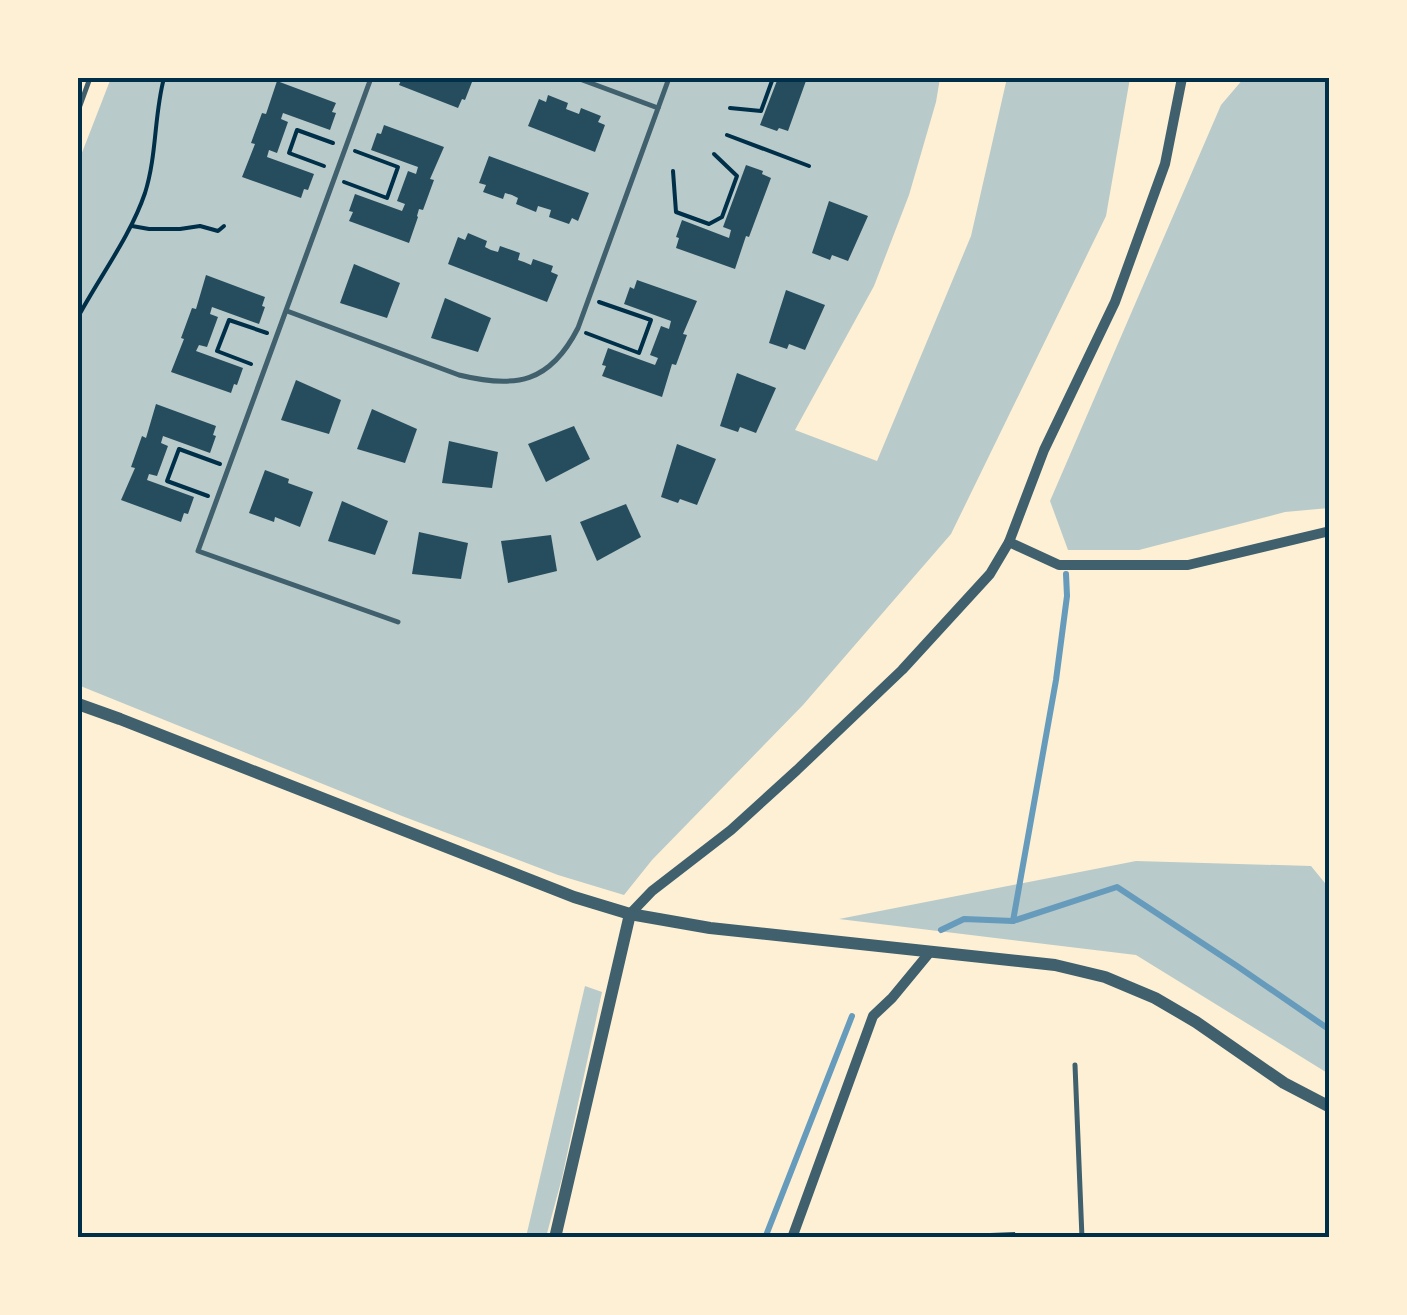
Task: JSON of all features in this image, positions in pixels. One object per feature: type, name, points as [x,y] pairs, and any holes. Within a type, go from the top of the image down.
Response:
[{"type":"street","points":[[555,1238],[630,914],[652,891],[744,818],[902,670],[990,574],[1009,542],[1044,450],[1115,302],[1165,164],[1182,78]]},
{"type":"street","points":[[1009,542],[1059,565],[1188,565],[1330,532]]},
{"type":"street","points":[[78,704],[574,897],[630,914],[710,928],[1056,965],[1104,976],[1175,1008],[1284,1083],[1330,1107]]},
{"type":"street","points":[[792,1238],[873,1016],[930,952]]},
{"type":"lane","points":[[78,111],[90,78]]},
{"type":"lane","points":[[372,78],[198,551],[398,622]]},
{"type":"lane","points":[[577,78],[658,108]]},
{"type":"lane","points":[[287,311],[459,375],[488,382],[515,382],[538,375],[556,361],[577,330],[668,78]]},
{"type":"lane","points":[[1075,1064],[1082,1238]]},
{"type":"path","points":[[78,317],[132,226],[145,193],[164,78]]},
{"type":"path","points":[[730,108],[761,110],[773,78]]},
{"type":"path","points":[[297,130],[398,167],[387,198],[336,175],[289,154],[297,130]]},
{"type":"path","points":[[727,135],[809,166]]},
{"type":"path","points":[[673,171],[676,212],[709,224],[722,217],[737,176],[714,154]]},
{"type":"path","points":[[132,226],[200,226],[218,231],[224,226]]},
{"type":"path","points":[[577,330],[639,352],[651,320],[589,298]]},
{"type":"path","points":[[265,370],[217,352],[228,320],[277,337]]},
{"type":"path","points":[[217,499],[167,481],[179,449],[229,467]]},
{"type":"shaded area","points":[[111,78],[940,78],[909,195],[874,286],[795,430],[877,461],[971,236],[1007,78],[1130,78],[1106,216],[951,534],[803,705],[652,860],[624,895],[558,875],[402,816],[78,685],[78,163]]},
{"type":"shaded area","points":[[1244,78],[1329,78],[1329,508],[1285,512],[1139,550],[1068,550],[1050,501],[1221,105]]},
{"type":"shaded area","points":[[1136,861],[1311,866],[1329,888],[1329,1074],[1136,955],[839,919]]},
{"type":"shaded area","points":[[585,986],[602,992],[562,1178],[546,1237],[526,1237]]},
{"type":"building","points":[[402,78],[458,78],[472,82],[458,108],[399,85]]},
{"type":"building","points":[[778,78],[807,78],[788,131],[760,125]]},
{"type":"building","points":[[277,81],[336,103],[330,130],[283,113],[281,119],[288,122],[277,153],[269,150],[267,157],[314,174],[301,198],[242,177],[255,144],[251,143]]},
{"type":"building","points":[[548,95],[568,103],[566,109],[579,114],[581,108],[601,116],[598,122],[605,125],[595,152],[528,126],[539,99],[546,102]]},
{"type":"building","points":[[384,125],[444,147],[409,243],[349,221],[355,194],[402,211],[405,204],[397,201],[408,171],[416,174],[418,167],[371,150]]},
{"type":"building","points":[[489,156],[589,193],[578,221],[572,218],[569,224],[549,217],[551,210],[538,206],[536,212],[516,204],[518,198],[512,195],[505,193],[503,199],[483,192],[486,185],[479,183]]},
{"type":"building","points":[[746,165],[771,178],[735,269],[676,248],[682,220],[729,238],[731,230],[723,227]]},
{"type":"building","points":[[829,201],[868,216],[848,261],[812,253]]},
{"type":"building","points":[[468,233],[487,241],[485,247],[491,250],[498,252],[500,246],[520,253],[518,260],[531,265],[533,259],[553,266],[551,272],[558,275],[547,302],[448,264],[458,237],[465,240]]},
{"type":"building","points":[[354,264],[400,283],[387,318],[340,303]]},
{"type":"building","points":[[206,275],[265,297],[259,324],[212,307],[210,314],[218,317],[207,347],[199,345],[196,351],[243,368],[231,393],[171,372]]},
{"type":"building","points":[[637,280],[697,301],[662,397],[602,376],[608,348],[655,365],[658,358],[650,355],[661,326],[669,329],[671,321],[624,304]]},
{"type":"building","points":[[786,290],[825,305],[805,350],[769,343]]},
{"type":"building","points":[[445,298],[491,318],[478,352],[431,338]]},
{"type":"building","points":[[737,373],[776,388],[756,433],[720,426]]},
{"type":"building","points":[[296,380],[341,400],[329,434],[281,420]]},
{"type":"building","points":[[156,404],[216,426],[210,453],[163,436],[161,443],[168,446],[157,476],[149,474],[147,480],[194,497],[181,522],[121,500]]},
{"type":"building","points":[[372,409],[417,429],[405,463],[357,449]]},
{"type":"building","points":[[574,426],[590,459],[546,482],[528,444]]},
{"type":"building","points":[[449,441],[498,452],[492,488],[442,483]]},
{"type":"building","points":[[677,444],[716,459],[697,505],[661,497]]},
{"type":"building","points":[[265,470],[313,492],[300,527],[275,517],[274,522],[249,513]]},
{"type":"building","points":[[342,501],[388,521],[375,555],[328,541]]},
{"type":"building","points":[[626,504],[641,537],[597,561],[580,522]]},
{"type":"building","points":[[419,532],[468,543],[461,579],[412,574]]},
{"type":"building","points":[[551,535],[557,571],[508,583],[501,541]]},
{"type":"building","points":[[1015,1232],[1016,1238],[991,1238],[990,1233]]},
{"type":"waterway","points":[[1013,921],[1056,680],[1067,596],[1066,574]]},
{"type":"waterway","points":[[941,930],[964,919],[1013,921],[1117,887],[1330,1030]]},
{"type":"waterway","points":[[765,1238],[852,1016]]}]
